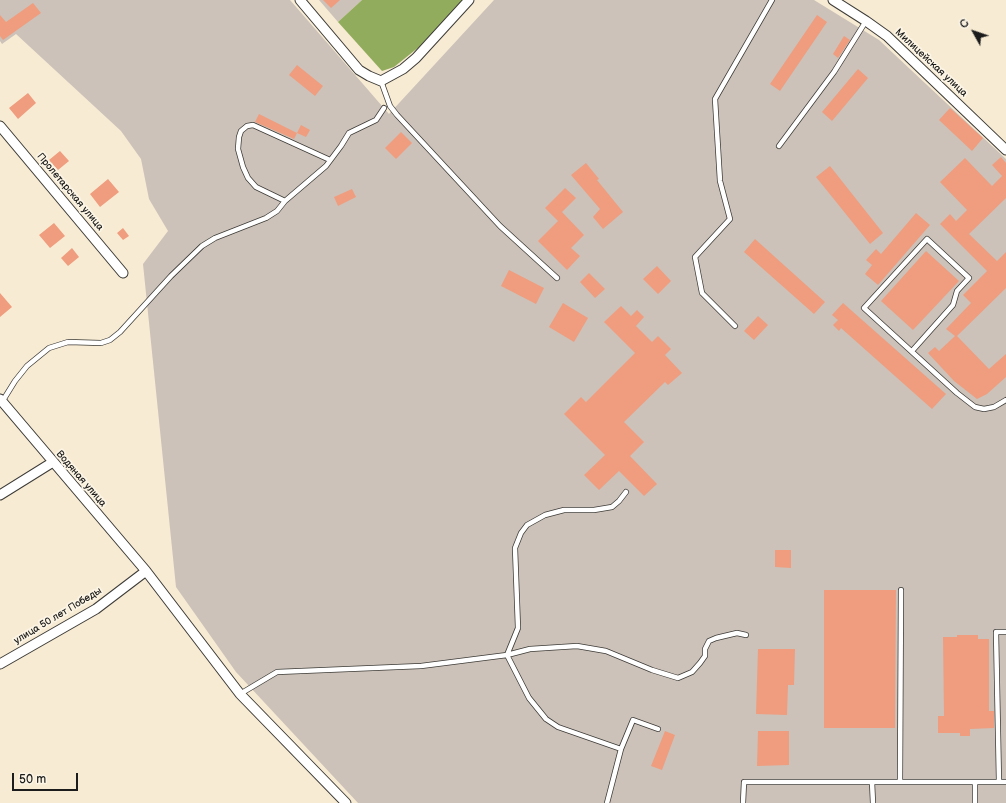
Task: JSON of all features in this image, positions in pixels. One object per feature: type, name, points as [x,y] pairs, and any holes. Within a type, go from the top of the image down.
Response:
[{"type":"street","points":[[300,0],[359,70],[381,81],[403,69],[416,58],[469,0]]},
{"type":"street","name":"Милицейская улица","points":[[833,0],[887,36],[1006,150]]},
{"type":"street","name":"Пролетарская улица","points":[[0,126],[123,273]]},
{"type":"street","name":"Водяная улица","points":[[1,401],[146,571],[240,694],[346,803]]},
{"type":"street","points":[[0,495],[53,462]]},
{"type":"street","name":"улица 50 лет Победы","points":[[0,664],[96,609],[146,571]]},
{"type":"lane","points":[[735,326],[702,293],[695,258],[730,219],[720,181],[715,99],[772,0]]},
{"type":"lane","points":[[779,146],[834,72],[866,21]]},
{"type":"lane","points":[[381,81],[390,106],[396,115],[500,226],[557,278]]},
{"type":"lane","points":[[1,401],[26,366],[49,348],[68,342],[101,343],[110,340],[120,332],[171,276],[202,246],[215,238],[266,218],[277,211],[285,201],[326,166],[349,133],[376,120],[384,108]]},
{"type":"lane","points":[[285,201],[256,187],[248,178],[238,149],[241,131],[247,126],[252,125],[330,160]]},
{"type":"lane","points":[[912,351],[953,305],[957,291],[969,278],[928,240],[864,308],[957,392],[975,407],[984,409],[994,407],[1006,400]]},
{"type":"lane","points":[[621,749],[558,727],[546,719],[529,698],[507,654],[518,628],[514,548],[521,533],[527,525],[546,515],[564,510],[594,510],[612,507],[620,501],[626,492]]},
{"type":"lane","points":[[900,782],[901,590]]},
{"type":"lane","points":[[999,782],[996,632],[1006,632]]},
{"type":"lane","points":[[240,694],[277,672],[421,666],[507,654],[530,649],[577,646],[606,651],[652,670],[678,678],[692,672],[700,663],[705,656],[705,649],[709,642],[716,638],[736,633],[746,635]]},
{"type":"lane","points":[[607,803],[621,749],[633,720],[658,729]]},
{"type":"lane","points":[[744,803],[744,782],[1006,782]]},
{"type":"lane","points":[[872,782],[873,803]]},
{"type":"lane","points":[[975,782],[975,803]]},
{"type":"shaded area","points":[[0,0],[290,0],[389,114],[494,0],[814,0],[879,40],[1006,159],[1006,803],[358,803],[236,672],[176,587],[143,264],[168,231],[149,199],[141,159],[121,131],[16,34],[2,44],[0,41]]},
{"type":"shaded area","points":[[319,0],[362,0],[338,22]]},
{"type":"green space","points":[[362,0],[463,0],[419,47],[394,67],[382,71],[338,22]]},
{"type":"building","points":[[323,0],[340,0],[331,8]]},
{"type":"building","points":[[33,3],[41,13],[3,40],[0,36],[0,15],[6,22]]},
{"type":"building","points":[[817,15],[827,22],[780,91],[770,84]]},
{"type":"building","points":[[844,36],[850,40],[838,58],[833,54]]},
{"type":"building","points":[[297,65],[323,86],[315,96],[289,75]]},
{"type":"building","points":[[858,69],[868,78],[832,121],[822,112]]},
{"type":"building","points":[[28,93],[36,103],[18,119],[9,108]]},
{"type":"building","points":[[950,108],[983,138],[972,151],[939,120]]},
{"type":"building","points":[[259,114],[297,133],[294,139],[255,122]]},
{"type":"building","points":[[301,125],[310,130],[306,137],[297,133]]},
{"type":"building","points":[[401,132],[412,143],[396,159],[385,148]]},
{"type":"building","points":[[60,151],[69,161],[58,170],[49,160]]},
{"type":"building","points":[[1001,157],[1006,163],[1006,198],[969,234],[997,261],[1006,252],[1006,288],[957,336],[989,369],[1006,354],[1006,377],[987,394],[977,399],[954,381],[928,353],[935,347],[939,351],[955,336],[946,329],[971,303],[963,295],[987,271],[940,224],[950,214],[956,221],[967,210],[940,182],[965,158],[992,186],[1002,176],[992,165]]},
{"type":"building","points":[[586,163],[599,179],[597,180],[623,212],[603,229],[593,217],[600,209],[571,175]]},
{"type":"building","points":[[830,166],[883,233],[870,244],[816,177]]},
{"type":"building","points":[[108,179],[119,192],[100,207],[90,194]]},
{"type":"building","points":[[565,188],[576,198],[562,212],[584,235],[571,248],[580,256],[567,270],[538,241],[558,221],[545,208]]},
{"type":"building","points":[[352,189],[356,197],[338,206],[334,197]]},
{"type":"building","points":[[916,213],[930,225],[878,285],[865,274],[872,265],[866,260],[876,249],[881,254]]},
{"type":"building","points":[[54,223],[65,236],[50,248],[39,235]]},
{"type":"building","points":[[123,228],[129,236],[123,240],[117,233]]},
{"type":"building","points":[[755,239],[825,302],[814,314],[744,252]]},
{"type":"building","points":[[72,248],[79,257],[68,266],[61,258]]},
{"type":"building","points":[[926,251],[959,281],[913,330],[881,301]]},
{"type":"building","points":[[657,266],[671,281],[658,294],[643,279]]},
{"type":"building","points":[[509,270],[544,288],[536,304],[501,286]]},
{"type":"building","points":[[589,273],[605,289],[595,298],[580,282]]},
{"type":"building","points":[[0,293],[12,307],[0,317]]},
{"type":"building","points":[[563,303],[588,318],[574,342],[549,327]]},
{"type":"building","points":[[843,303],[946,394],[932,409],[841,328],[839,331],[833,325],[838,320],[832,315]]},
{"type":"building","points":[[621,306],[631,316],[637,310],[644,317],[636,326],[652,342],[658,336],[671,349],[665,355],[682,373],[668,385],[665,382],[624,422],[644,442],[630,456],[657,484],[644,496],[619,471],[599,490],[584,475],[605,455],[564,414],[581,397],[586,402],[635,353],[604,322]]},
{"type":"building","points":[[758,316],[768,325],[754,340],[744,331]]},
{"type":"building","points":[[775,550],[791,550],[791,568],[775,567]]},
{"type":"building","points":[[824,590],[896,590],[895,728],[824,728]]},
{"type":"building","points":[[957,635],[978,635],[978,639],[989,639],[989,711],[994,711],[994,728],[970,729],[970,736],[960,736],[960,733],[938,733],[938,716],[944,716],[943,637],[957,637]]},
{"type":"building","points":[[758,649],[795,649],[794,685],[788,685],[787,715],[756,714]]},
{"type":"building","points":[[665,731],[675,735],[662,770],[651,766]]},
{"type":"building","points":[[758,731],[789,731],[789,765],[757,766]]}]
